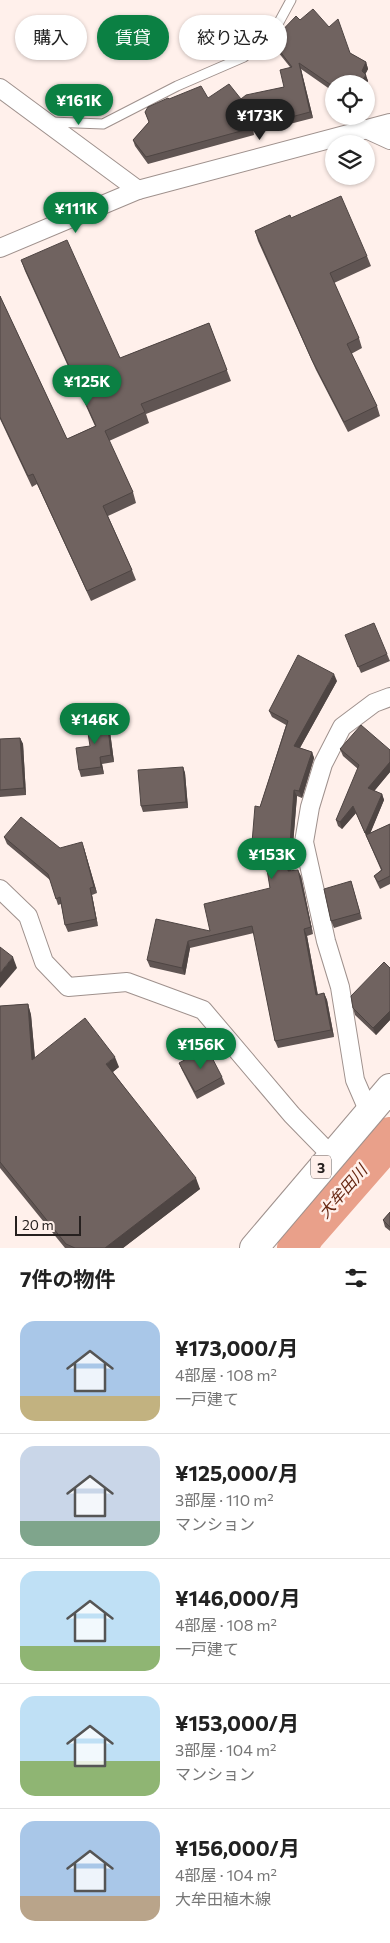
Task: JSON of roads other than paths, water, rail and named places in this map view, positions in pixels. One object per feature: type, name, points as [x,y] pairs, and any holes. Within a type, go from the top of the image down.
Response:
[{"type":"main road","name":"3","points":[[254,1248],[368,1110],[390,1088]]},
{"type":"street","points":[[0,88],[138,190]]},
{"type":"street","points":[[0,248],[138,190],[390,123]]},
{"type":"street","points":[[366,130],[390,140]]},
{"type":"street","points":[[368,1110],[355,1080],[340,987],[326,941],[304,842],[310,807],[323,764],[342,727],[374,704],[390,697]]},
{"type":"street","points":[[0,889],[28,916],[44,962],[68,987],[127,982],[203,1010],[292,1115],[331,1155]]},
{"type":"lane","points":[[46,121],[103,124],[177,86],[244,57],[272,34],[292,0]]},
{"type":"waterway","name":"大牟田川","points":[[297,1248],[305,1234],[390,1137]]}]
